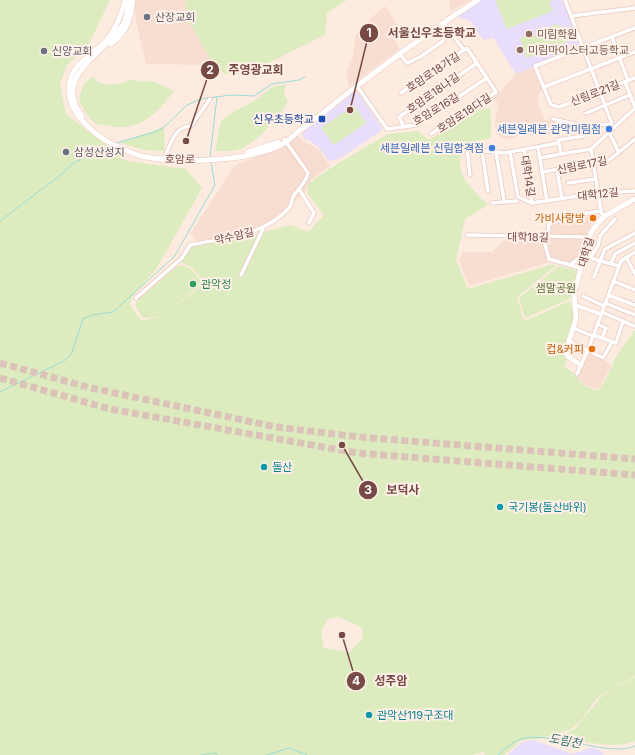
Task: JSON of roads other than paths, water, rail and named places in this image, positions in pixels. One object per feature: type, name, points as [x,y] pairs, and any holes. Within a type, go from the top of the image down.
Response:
[{"type":"main road","name":"호암로","points":[[125,0],[125,20],[102,44],[84,58],[73,72],[70,82],[70,99],[78,117],[105,141],[139,156],[225,159],[262,151],[285,141],[443,22],[476,0]]},
{"type":"main road","points":[[125,20],[129,0]]},
{"type":"main road","points":[[133,0],[118,39],[86,62],[77,76],[73,89],[76,107],[81,116],[115,144],[140,153],[164,158],[245,153],[285,141],[404,48],[452,13],[476,0]]},
{"type":"main road","name":"대학길","points":[[569,341],[576,319],[574,293],[594,226],[604,218],[635,201]]},
{"type":"main road","points":[[586,254],[593,233],[604,218]]},
{"type":"main road","points":[[569,341],[566,350],[568,356],[582,364]]},
{"type":"street","points":[[565,0],[613,126]]},
{"type":"street","points":[[571,16],[635,8]]},
{"type":"street","points":[[443,22],[464,50],[467,48],[486,78]]},
{"type":"street","points":[[635,28],[535,66],[544,87],[635,52]]},
{"type":"street","points":[[400,54],[407,63],[420,57],[443,41],[449,30]]},
{"type":"street","points":[[604,218],[601,211],[591,149],[635,105],[630,95],[620,58],[612,37]]},
{"type":"street","name":"호암로18가길","points":[[401,93],[464,50]]},
{"type":"street","name":"호암로18나길","points":[[404,126],[399,117],[477,63]]},
{"type":"street","name":"호암로16길","points":[[357,86],[387,130],[416,125],[486,78]]},
{"type":"street","name":"호암로18다길","points":[[431,134],[496,92],[486,78]]},
{"type":"street","name":"신림로21길","points":[[544,87],[551,105],[559,107],[635,78]]},
{"type":"street","points":[[586,113],[630,95]]},
{"type":"street","points":[[164,158],[176,132],[186,126],[191,126],[210,99]]},
{"type":"street","points":[[553,120],[582,126],[613,126]]},
{"type":"street","name":"대학14길","points":[[470,175],[467,149],[510,152],[559,143],[558,140],[584,136],[582,126]]},
{"type":"street","name":"신림로17길","points":[[609,132],[619,153]]},
{"type":"street","name":"신림로17길","points":[[542,172],[608,161],[635,139]]},
{"type":"street","name":"약수암길","points":[[136,298],[182,258],[190,245],[263,229],[290,207],[293,197],[299,190],[308,173],[285,141]]},
{"type":"street","points":[[559,143],[561,154]]},
{"type":"street","name":"대학14길","points":[[538,147],[546,201]]},
{"type":"street","name":"대학14길","points":[[540,158],[591,149]]},
{"type":"street","name":"대학14길","points":[[524,150],[532,203]]},
{"type":"street","points":[[482,151],[488,191]]},
{"type":"street","points":[[496,152],[504,201]]},
{"type":"street","points":[[510,152],[518,197],[532,203]]},
{"type":"street","name":"대학12길","points":[[557,170],[562,199]]},
{"type":"street","points":[[568,183],[596,179]]},
{"type":"street","points":[[299,190],[314,213],[309,223]]},
{"type":"street","name":"대학12길","points":[[532,203],[598,193],[635,191]]},
{"type":"street","name":"대학14길","points":[[492,203],[517,201]]},
{"type":"street","points":[[548,238],[550,224],[580,214],[601,211]]},
{"type":"street","points":[[544,237],[549,260],[570,265],[582,265],[590,258],[598,246],[600,236],[615,219]]},
{"type":"street","points":[[241,276],[263,229]]},
{"type":"street","points":[[594,277],[605,250],[635,233]]},
{"type":"street","name":"대학18길","points":[[467,235],[548,238],[590,237]]},
{"type":"street","points":[[611,264],[615,254],[635,243]]},
{"type":"street","points":[[577,374],[588,350],[621,261],[635,252]]},
{"type":"street","points":[[570,265],[586,254]]},
{"type":"street","points":[[626,257],[635,274]]},
{"type":"street","points":[[590,258],[619,266]]},
{"type":"street","points":[[613,281],[635,290]]},
{"type":"street","points":[[608,295],[635,305]]},
{"type":"street","points":[[583,296],[635,315]]},
{"type":"street","points":[[576,306],[601,313],[634,326]]},
{"type":"street","points":[[574,329],[616,343],[623,321]]},
{"type":"street","points":[[597,324],[606,328],[602,338]]},
{"type":"street","points":[[569,341],[603,358],[612,342]]},
{"type":"waterway","points":[[116,143],[155,132],[164,127],[187,105],[201,99],[231,95],[254,96],[272,84],[299,80],[305,77]]},
{"type":"waterway","points":[[210,157],[217,97]]},
{"type":"waterway","points":[[0,221],[62,174],[72,164],[103,147]]},
{"type":"waterway","points":[[0,392],[64,361],[72,353],[83,319],[93,315],[113,312],[174,257],[215,185],[211,162]]},
{"type":"waterway","name":"도림천","points":[[498,755],[521,739],[539,737],[595,747],[616,749],[624,749],[635,746]]},
{"type":"waterway","name":"도림천","points":[[267,755],[289,748],[307,755]]},
{"type":"waterway","name":"도림천","points":[[200,755],[215,753],[218,755]]},
{"type":"tunnel","points":[[0,363],[91,388],[276,427],[359,437],[635,459]]},
{"type":"tunnel","points":[[0,378],[110,409],[357,453],[635,475]]},
{"type":"place","name":"산장교회","points":[[147,17]]},
{"type":"place","name":"미림학원","points":[[529,34]]},
{"type":"place","name":"미림마이스터고등학교","points":[[520,50]]},
{"type":"place","name":"신양교회","points":[[44,51]]},
{"type":"place","name":"서울신우초등학교","points":[[350,110]]},
{"type":"place","name":"신우초등학교","points":[[322,119]]},
{"type":"place","name":"세븐일레븐 관악미림점","points":[[609,129]]},
{"type":"place","name":"주영광교회","points":[[186,141]]},
{"type":"place","name":"세븐일레븐 신림합격점","points":[[492,148]]},
{"type":"place","name":"삼성산성지","points":[[66,152]]},
{"type":"place","name":"가비사랑방","points":[[593,218]]},
{"type":"place","name":"관악정","points":[[193,284]]},
{"type":"place","name":"컵&커피","points":[[592,349]]},
{"type":"place","name":"보덕사","points":[[342,445]]},
{"type":"place","name":"돌산","points":[[264,467]]},
{"type":"place","name":"국기봉(돌산바위)","points":[[500,507]]},
{"type":"place","name":"성주암","points":[[342,635]]},
{"type":"place","name":"관악산119구조대","points":[[369,715]]},
{"type":"park label","name":"샘말공원","points":[[556,288]]}]
